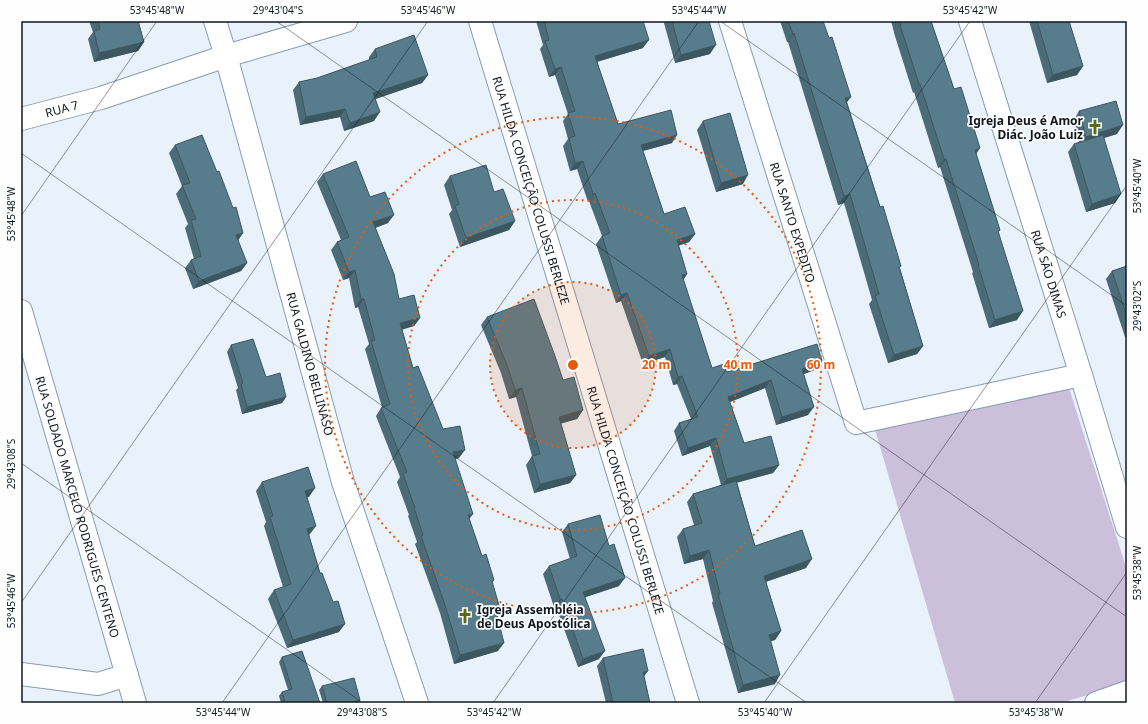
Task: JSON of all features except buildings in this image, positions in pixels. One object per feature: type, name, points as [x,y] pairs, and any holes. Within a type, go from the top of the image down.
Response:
[{"type":"street","name":"RUA GALDINO BELLINASO","points":[[215,21],[226,56],[343,482],[417,703]]},
{"type":"street","name":"RUA 7","points":[[21,119],[101,98],[226,56],[346,21]]},
{"type":"street","name":"RUA HILDA CONCEIÇÃO COLUSSI BERLEZE","points":[[480,21],[688,703]]},
{"type":"street","name":"RUA SANTO EXPEDITO","points":[[730,21],[856,424],[1081,375]]},
{"type":"street","name":"RUA SÃO DIMAS","points":[[970,21],[1127,527]]},
{"type":"street","name":"RUA SOLDADO MARCELO RODRIGUES CENTENO","points":[[21,311],[135,703]]},
{"type":"street","points":[[21,674],[98,684],[127,675]]},
{"type":"street","points":[[1096,703],[1127,692]]},
{"type":"shaded area","points":[[1069,388],[1127,570],[1127,684],[1060,703],[955,703],[874,426]]},
{"type":"place","name":"Igreja Deus é Amor Diác. João Luiz","points":[[1095,127]]},
{"type":"place","name":"Igreja Assembléia de Deus Apostólica","points":[[465,616]]}]
